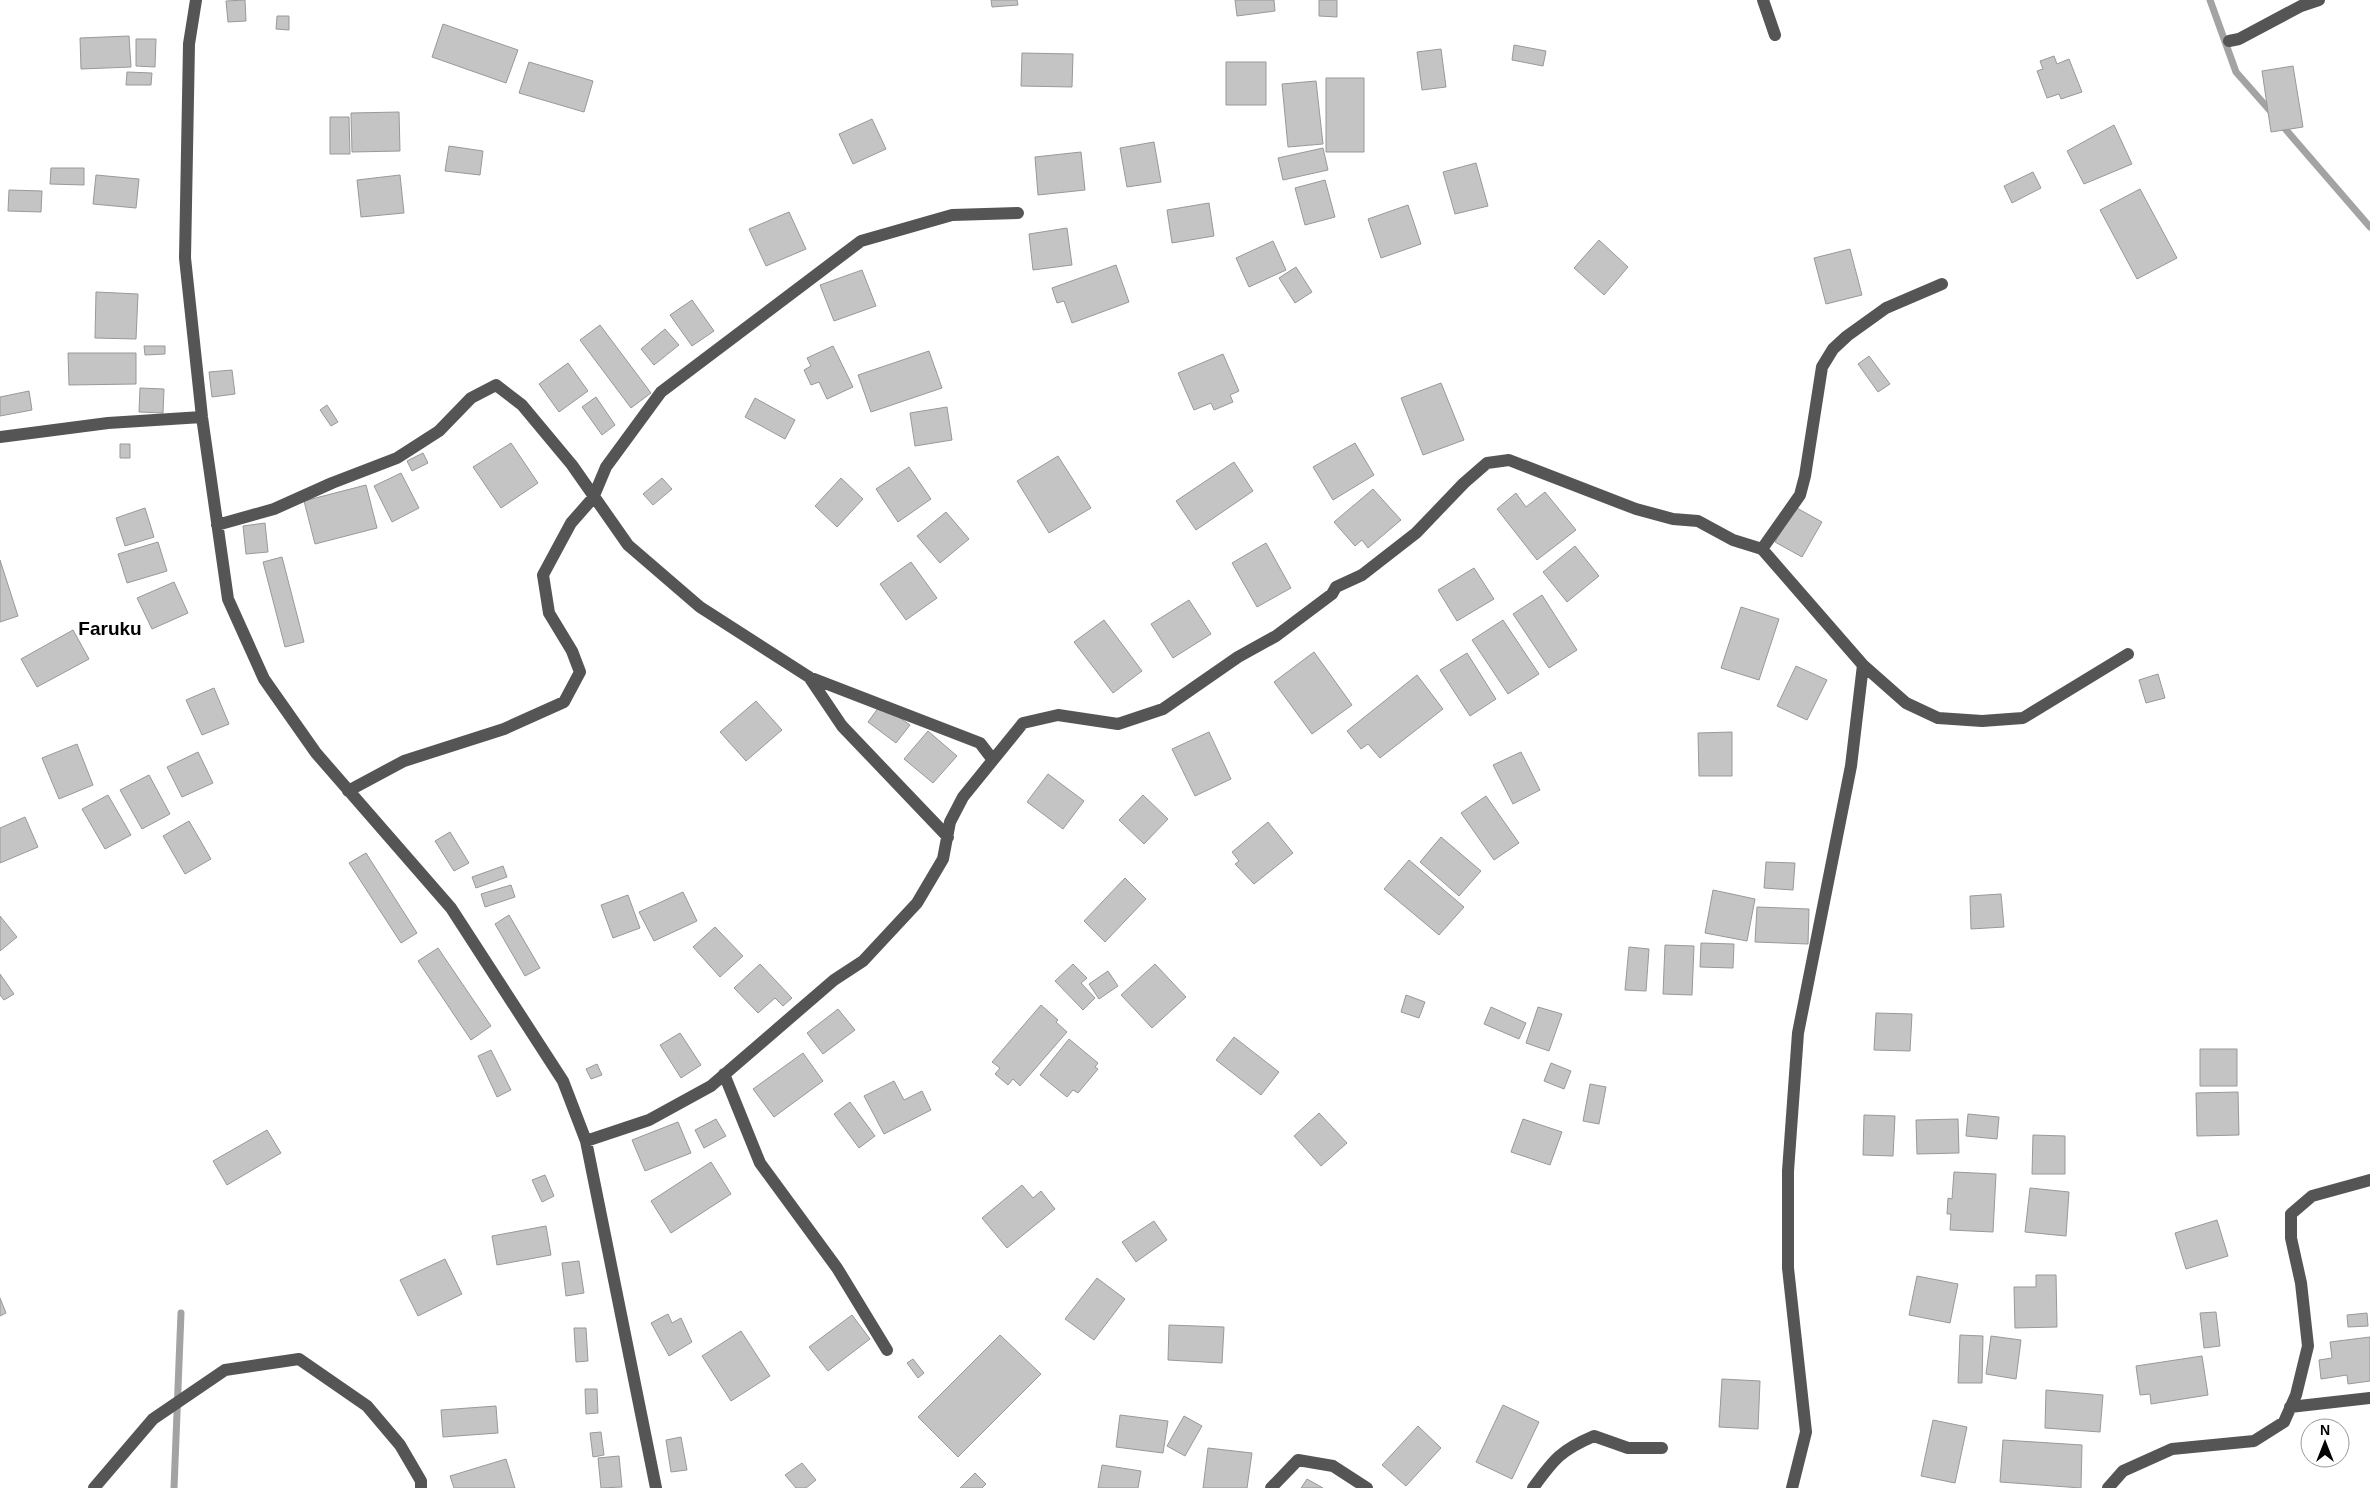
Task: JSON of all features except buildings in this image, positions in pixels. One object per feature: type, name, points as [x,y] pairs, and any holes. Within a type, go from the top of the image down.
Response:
[{"type":"street","points":[[196,0],[189,44],[185,258],[202,417],[228,599],[264,679],[316,753],[451,908],[563,1081],[586,1141],[656,1488]]},
{"type":"street","points":[[1763,0],[1775,35]]},
{"type":"street","points":[[2229,41],[2239,39],[2301,6],[2319,0]]},
{"type":"street","points":[[348,791],[404,761],[504,728],[564,702],[580,672],[572,651],[548,613],[543,575],[571,523],[593,498],[606,467],[661,392],[861,241],[952,215],[1018,213]]},
{"type":"street","points":[[1762,549],[1800,494],[1805,476],[1822,367],[1833,349],[1847,336],[1886,308],[1942,284]]},
{"type":"street","points":[[217,525],[274,509],[332,483],[397,458],[439,430],[471,398],[496,385],[522,405],[572,465],[593,498],[628,545],[700,607],[809,677],[980,743],[993,760]]},
{"type":"street","points":[[0,437],[108,422],[202,417]]},
{"type":"street","points":[[586,1141],[648,1120],[711,1086],[834,980],[863,961],[904,917],[930,884],[943,859],[950,822],[963,797],[1023,723],[1058,715],[1118,724],[1163,709],[1238,657],[1276,636],[1332,594],[1336,587],[1362,575],[1416,533],[1464,483],[1487,464],[1509,460],[1636,509],[1673,519],[1698,521],[1734,540],[1762,549],[1863,664],[1906,703],[1938,718],[1982,721],[2023,718],[2128,654]]},
{"type":"street","points":[[1792,1488],[1806,1432],[1788,1268],[1788,1171],[1798,1033],[1851,766],[1863,664]]},
{"type":"street","points":[[809,677],[842,726],[948,837]]},
{"type":"street","points":[[724,1074],[760,1163],[837,1268],[887,1350]]},
{"type":"street","points":[[2108,1488],[2123,1471],[2172,1449],[2254,1441],[2284,1422],[2308,1346],[2301,1283],[2290,1238],[2290,1214],[2312,1196],[2370,1180]]},
{"type":"street","points":[[94,1488],[153,1419],[226,1370],[299,1359],[368,1406],[400,1445],[421,1481],[421,1488]]},
{"type":"street","points":[[2290,1407],[2370,1398]]},
{"type":"street","points":[[1534,1488],[1554,1459],[1571,1446],[1594,1436],[1628,1448],[1662,1448]]},
{"type":"street","points":[[1271,1488],[1298,1460],[1333,1466],[1367,1488]]},
{"type":"waterway","points":[[2210,0],[2236,72],[2273,114]]},
{"type":"waterway","points":[[2281,124],[2370,227]]},
{"type":"waterway","points":[[174,1488],[181,1313]]},
{"type":"district","name":"Faruku","points":[[110,628]]}]
